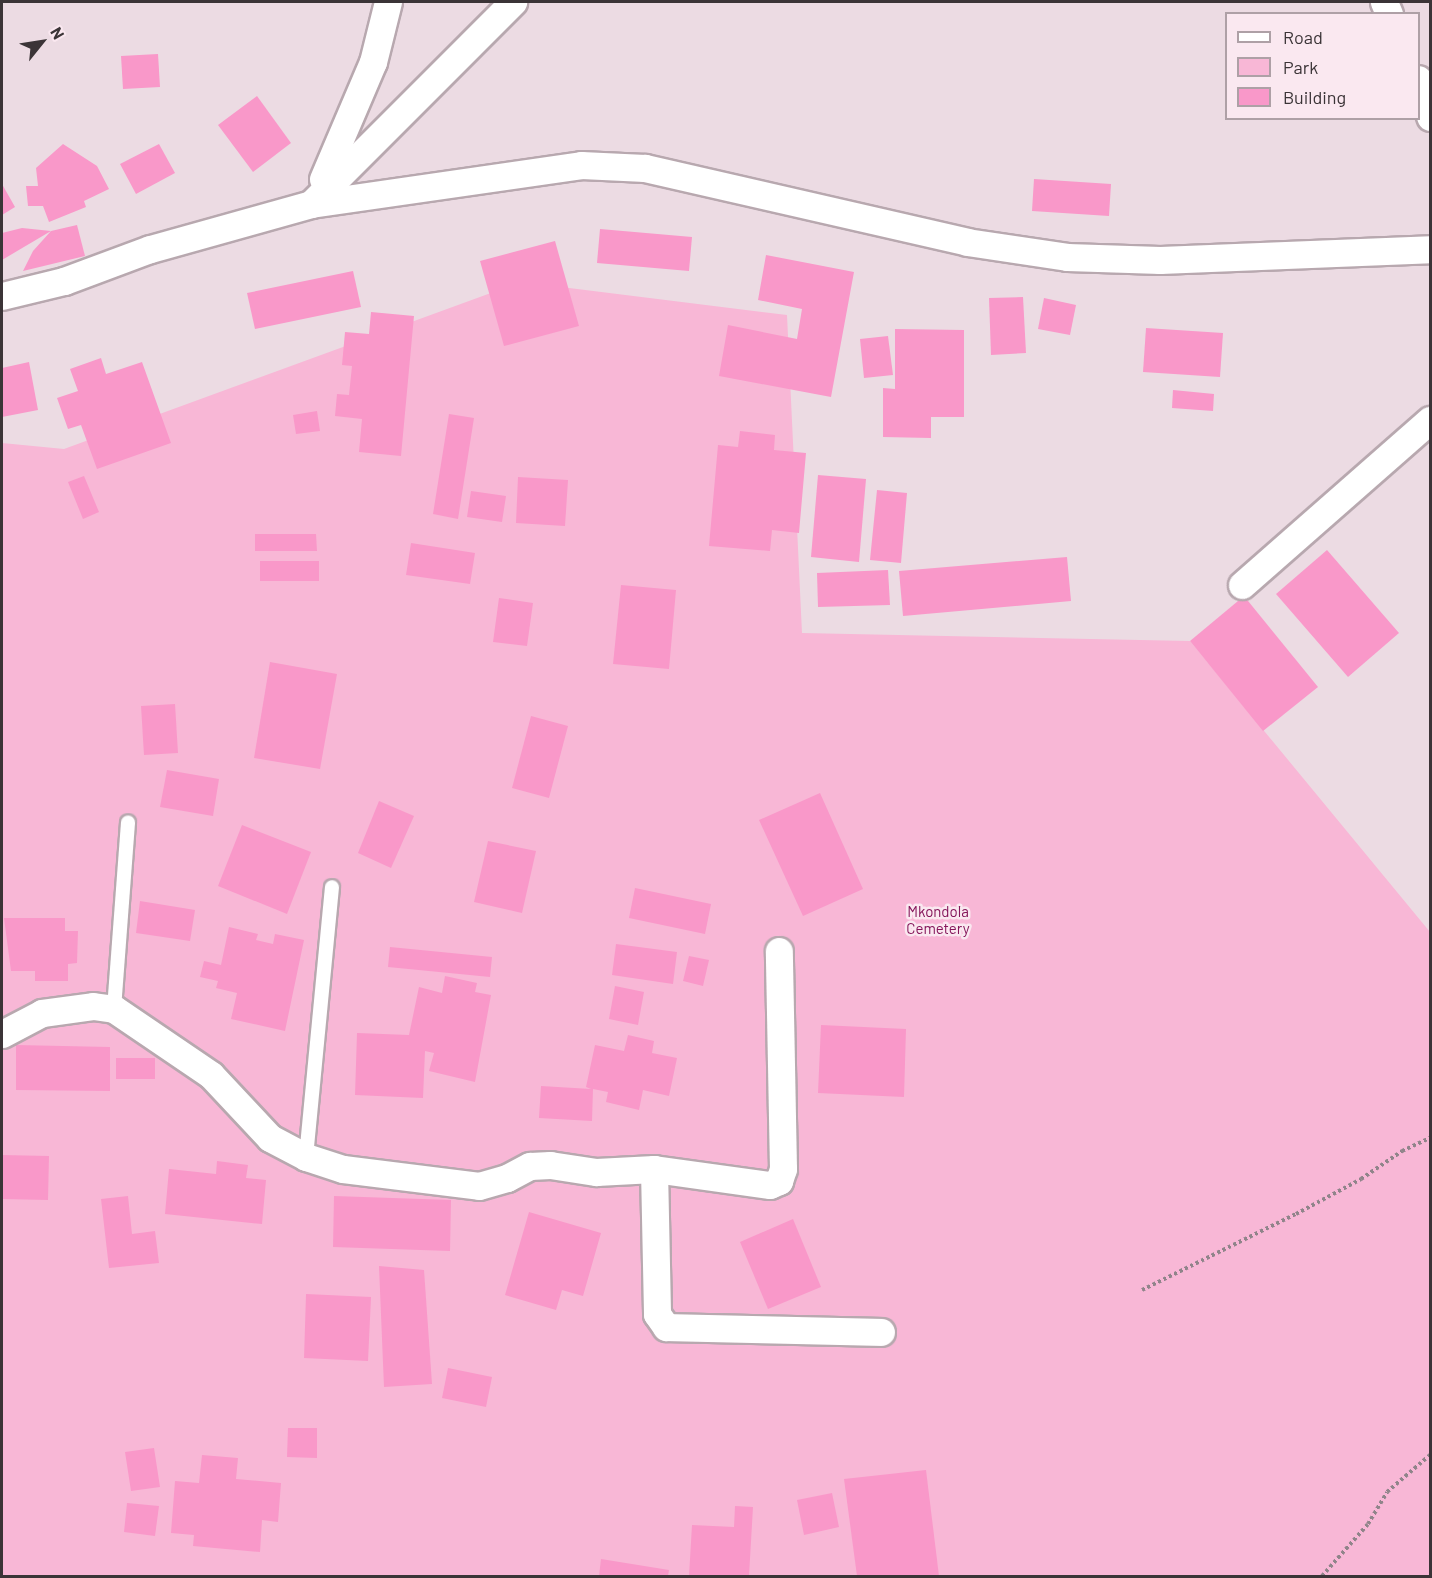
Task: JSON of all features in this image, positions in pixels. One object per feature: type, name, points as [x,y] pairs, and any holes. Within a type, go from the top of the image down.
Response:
[{"type":"street","points":[[311,204],[342,142],[373,62],[388,2]]},
{"type":"street","points":[[311,204],[513,2]]},
{"type":"street","points":[[1420,82],[1431,117]]},
{"type":"street","points":[[2,296],[64,281],[150,249],[311,204],[581,165],[645,168],[967,242],[1067,257],[1182,260],[1431,249]]},
{"type":"street","points":[[1242,585],[1431,420]]},
{"type":"street","points":[[2,1034],[42,1013],[93,1006],[114,1009],[211,1075],[270,1138],[306,1157],[343,1169],[479,1186],[507,1178],[530,1166],[596,1172],[654,1169],[770,1185],[779,1181],[783,1169],[779,951]]},
{"type":"street","points":[[654,1169],[657,1314],[666,1327],[881,1332]]},
{"type":"lane","points":[[114,1009],[129,823]]},
{"type":"lane","points":[[306,1157],[332,887]]},
{"type":"path","points":[[1142,1290],[1296,1214],[1361,1179],[1402,1151],[1431,1138]]},
{"type":"path","points":[[1322,1576],[1368,1524],[1387,1492],[1431,1455]]},
{"type":"green space","name":"Mkondola Cemetery","points":[[521,282],[787,315],[802,633],[1190,641],[1430,932],[1430,1576],[2,1576],[2,443],[64,449]]},
{"type":"building","points":[[158,54],[160,87],[123,89],[121,56]]},
{"type":"building","points":[[257,96],[291,143],[253,172],[218,125]]},
{"type":"building","points":[[63,144],[97,166],[109,189],[84,201],[86,207],[49,222],[43,206],[28,206],[26,186],[38,186],[36,168]]},
{"type":"building","points":[[159,144],[175,173],[136,194],[120,164]]},
{"type":"building","points":[[1034,179],[1111,184],[1109,216],[1032,211]]},
{"type":"building","points":[[2,184],[15,207],[2,215]]},
{"type":"building","points":[[77,225],[85,256],[23,271],[33,251],[51,231]]},
{"type":"building","points":[[22,228],[51,231],[2,260],[2,233]]},
{"type":"building","points":[[600,229],[692,237],[689,271],[597,263]]},
{"type":"building","points":[[555,241],[579,326],[504,346],[480,261]]},
{"type":"building","points":[[766,255],[854,272],[831,397],[719,376],[728,325],[797,339],[802,309],[758,300]]},
{"type":"building","points":[[353,271],[361,307],[255,329],[247,293]]},
{"type":"building","points":[[1023,297],[1026,353],[991,355],[989,298]]},
{"type":"building","points":[[1044,298],[1076,305],[1070,335],[1038,329]]},
{"type":"building","points":[[371,312],[414,316],[401,456],[359,452],[362,419],[335,416],[337,394],[349,395],[352,366],[342,365],[345,332],[369,334]]},
{"type":"building","points":[[1146,328],[1223,333],[1220,377],[1143,372]]},
{"type":"building","points":[[895,329],[964,330],[964,417],[931,417],[931,438],[883,437],[883,388],[895,389]]},
{"type":"building","points":[[888,336],[893,375],[864,378],[860,339]]},
{"type":"building","points":[[101,358],[106,374],[142,362],[171,443],[97,469],[81,425],[68,429],[57,398],[78,391],[70,369]]},
{"type":"building","points":[[29,362],[38,410],[2,417],[2,368]]},
{"type":"building","points":[[1173,390],[1214,394],[1213,411],[1172,408]]},
{"type":"building","points":[[317,411],[320,431],[296,434],[293,415]]},
{"type":"building","points":[[449,414],[474,418],[458,519],[433,514]]},
{"type":"building","points":[[740,431],[775,435],[774,450],[806,453],[799,533],[772,530],[770,551],[709,546],[718,445],[738,447]]},
{"type":"building","points":[[818,475],[866,479],[859,562],[811,557]]},
{"type":"building","points":[[84,476],[99,512],[83,519],[68,482]]},
{"type":"building","points":[[518,477],[568,480],[565,526],[516,523]]},
{"type":"building","points":[[877,490],[907,493],[901,563],[870,560]]},
{"type":"building","points":[[471,491],[506,496],[502,522],[467,517]]},
{"type":"building","points":[[255,534],[316,534],[317,551],[255,551]]},
{"type":"building","points":[[411,543],[475,553],[470,584],[406,575]]},
{"type":"building","points":[[1327,550],[1399,633],[1348,677],[1276,594]]},
{"type":"building","points":[[1067,557],[1071,601],[903,616],[899,571]]},
{"type":"building","points":[[260,561],[319,561],[319,581],[260,581]]},
{"type":"building","points":[[888,570],[890,605],[818,607],[817,573]]},
{"type":"building","points":[[621,585],[676,590],[669,669],[613,664]]},
{"type":"building","points":[[1244,596],[1318,687],[1263,731],[1190,641]]},
{"type":"building","points":[[499,598],[533,603],[527,646],[493,642]]},
{"type":"building","points":[[270,662],[337,674],[320,769],[254,758]]},
{"type":"building","points":[[175,704],[178,753],[144,755],[141,706]]},
{"type":"building","points":[[531,716],[568,726],[549,798],[512,788]]},
{"type":"building","points":[[167,770],[219,779],[213,816],[160,807]]},
{"type":"building","points":[[820,793],[863,889],[803,916],[759,820]]},
{"type":"building","points":[[379,801],[414,816],[391,868],[358,853]]},
{"type":"building","points":[[242,825],[311,852],[287,914],[218,886]]},
{"type":"building","points":[[488,841],[536,851],[522,913],[474,902]]},
{"type":"building","points":[[635,888],[711,904],[705,934],[629,918]]},
{"type":"building","points":[[140,901],[195,910],[190,941],[136,933]]},
{"type":"building","points":[[4,918],[65,918],[65,931],[78,931],[77,963],[68,964],[68,981],[35,981],[35,971],[11,971]]},
{"type":"building","points":[[229,927],[258,934],[256,940],[273,944],[275,934],[304,940],[285,1031],[231,1019],[237,993],[216,988],[218,981],[200,977],[204,961],[221,965]]},
{"type":"building","points":[[616,944],[677,952],[673,984],[612,975]]},
{"type":"building","points":[[390,947],[492,957],[490,977],[388,967]]},
{"type":"building","points":[[689,956],[709,960],[703,986],[683,981]]},
{"type":"building","points":[[445,976],[477,983],[475,992],[491,995],[475,1082],[429,1071],[434,1053],[425,1051],[423,1098],[355,1095],[357,1033],[409,1035],[419,987],[442,993]]},
{"type":"building","points":[[615,986],[644,992],[638,1025],[609,1019]]},
{"type":"building","points":[[821,1025],[906,1029],[904,1097],[818,1093]]},
{"type":"building","points":[[628,1035],[654,1041],[652,1053],[677,1058],[669,1096],[643,1090],[639,1110],[606,1102],[608,1092],[593,1089],[592,1121],[539,1118],[541,1086],[591,1089],[586,1087],[595,1045],[624,1051]]},
{"type":"building","points":[[16,1045],[110,1047],[110,1091],[16,1090]]},
{"type":"building","points":[[116,1058],[155,1058],[155,1079],[116,1079]]},
{"type":"building","points":[[2,1155],[49,1156],[48,1200],[2,1199]]},
{"type":"building","points":[[217,1161],[248,1165],[246,1178],[266,1180],[262,1224],[165,1214],[169,1169],[216,1174]]},
{"type":"building","points":[[128,1196],[132,1234],[155,1231],[159,1263],[109,1268],[101,1199]]},
{"type":"building","points":[[334,1196],[451,1200],[450,1251],[333,1247]]},
{"type":"building","points":[[529,1212],[601,1233],[583,1296],[562,1290],[556,1310],[505,1295]]},
{"type":"building","points":[[793,1219],[821,1287],[768,1309],[740,1242]]},
{"type":"building","points":[[379,1266],[424,1270],[432,1384],[384,1387]]},
{"type":"building","points":[[306,1294],[371,1297],[368,1361],[304,1358]]},
{"type":"building","points":[[448,1368],[492,1377],[486,1407],[442,1398]]},
{"type":"building","points":[[288,1428],[317,1428],[317,1458],[287,1457]]},
{"type":"building","points":[[154,1448],[160,1487],[131,1491],[125,1452]]},
{"type":"building","points":[[202,1455],[238,1458],[236,1479],[281,1483],[278,1522],[262,1520],[260,1552],[193,1546],[194,1535],[171,1533],[175,1481],[199,1483]]},
{"type":"building","points":[[926,1470],[939,1576],[857,1576],[844,1479]]},
{"type":"building","points":[[832,1493],[839,1527],[804,1535],[797,1500]]},
{"type":"building","points":[[127,1503],[159,1506],[155,1536],[124,1532]]},
{"type":"building","points":[[735,1506],[753,1507],[749,1576],[689,1576],[692,1525],[734,1527]]},
{"type":"building","points":[[601,1559],[669,1570],[668,1576],[599,1576]]}]
